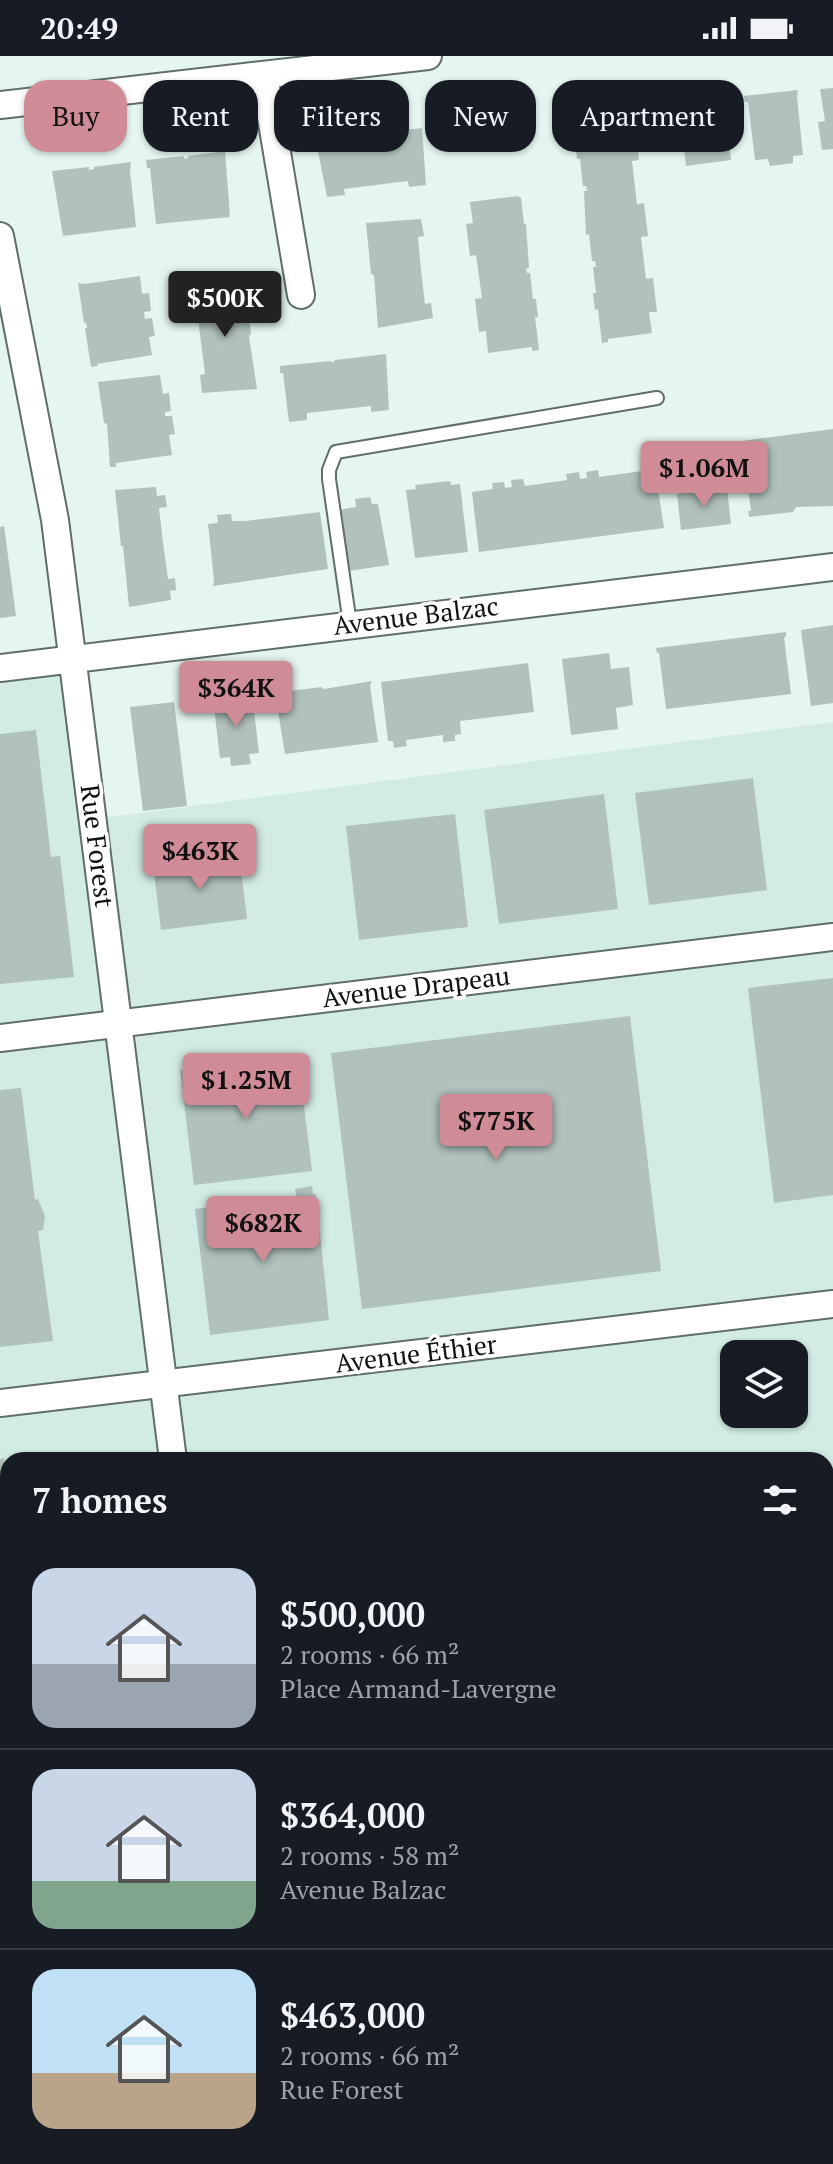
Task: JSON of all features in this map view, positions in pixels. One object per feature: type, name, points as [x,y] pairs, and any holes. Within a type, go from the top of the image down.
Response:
[{"type":"street","points":[[0,105],[428,56]]},
{"type":"street","points":[[264,75],[301,295]]},
{"type":"street","name":"Rue Forest","points":[[0,236],[44,450],[55,520],[172,1452]]},
{"type":"street","name":"Avenue Balzac","points":[[0,668],[833,567]]},
{"type":"street","name":"Avenue Drapeau","points":[[0,1038],[833,937]]},
{"type":"street","name":"Avenue Éthier","points":[[0,1403],[833,1304]]},
{"type":"lane","points":[[350,624],[329,479],[336,452],[657,398]]},
{"type":"shaded area","points":[[72,658],[94,819],[833,722],[833,1452],[0,1452],[0,668]]},
{"type":"building","points":[[833,88],[833,149],[822,150],[818,122],[825,121],[820,89]]},
{"type":"building","points":[[798,90],[803,155],[793,156],[793,163],[770,166],[768,159],[755,160],[748,102],[745,102],[744,96]]},
{"type":"building","points":[[422,128],[426,185],[409,187],[408,181],[344,189],[345,195],[327,197],[318,152],[409,152],[409,130]]},
{"type":"building","points":[[225,152],[230,217],[156,224],[150,168],[147,168],[146,160],[184,156],[184,159]]},
{"type":"building","points":[[576,152],[638,152],[639,160],[632,161],[637,204],[644,203],[648,236],[641,237],[646,279],[653,278],[657,312],[649,312],[652,333],[608,339],[608,342],[602,343],[593,293],[596,293],[593,267],[596,267],[595,261],[592,261],[589,234],[586,235],[584,191],[587,191],[583,186],[580,159],[577,159]]},
{"type":"building","points":[[684,152],[730,152],[731,160],[686,166]]},
{"type":"building","points":[[131,162],[136,227],[63,236],[52,171],[89,167],[89,170]]},
{"type":"building","points":[[521,198],[526,224],[529,268],[526,268],[530,273],[533,299],[536,299],[539,350],[532,351],[532,347],[488,353],[486,331],[479,332],[475,299],[482,298],[476,255],[470,256],[466,224],[473,223],[470,202]]},
{"type":"building","points":[[421,219],[424,236],[418,237],[425,304],[431,303],[433,318],[378,328],[366,223]]},
{"type":"building","points":[[140,276],[142,294],[149,293],[151,311],[144,312],[145,319],[152,318],[155,336],[149,337],[152,355],[91,367],[78,283]]},
{"type":"building","points":[[245,283],[257,389],[202,393],[200,375],[205,374],[197,310],[192,310],[189,292]]},
{"type":"building","points":[[386,354],[389,410],[371,412],[371,406],[307,413],[307,420],[289,422],[280,366],[332,363],[335,360]]},
{"type":"building","points":[[160,375],[163,394],[169,393],[171,411],[165,412],[165,416],[172,416],[175,434],[169,435],[172,455],[116,463],[116,467],[110,467],[107,424],[104,423],[98,382]]},
{"type":"building","points":[[833,429],[833,506],[796,507],[793,512],[749,517],[748,511],[751,511],[742,441]]},
{"type":"building","points":[[654,464],[664,528],[479,552],[472,492],[493,489],[492,483],[504,482],[505,488],[512,487],[511,480],[523,479],[525,486],[567,480],[566,474],[579,472],[580,479],[587,478],[586,472],[598,470],[599,477],[642,471],[641,465]]},
{"type":"building","points":[[450,481],[451,485],[460,484],[468,552],[415,558],[406,490],[416,489],[415,485]]},
{"type":"building","points":[[156,487],[157,496],[165,495],[167,507],[159,508],[163,543],[168,579],[175,578],[176,590],[170,591],[171,600],[129,607],[115,490]]},
{"type":"building","points":[[727,488],[731,524],[681,530],[677,494]]},
{"type":"building","points":[[370,497],[372,504],[378,504],[389,565],[348,571],[338,510],[356,507],[355,499]]},
{"type":"building","points":[[320,512],[328,569],[213,586],[208,524],[218,523],[217,515],[231,514],[232,521],[245,521]]},
{"type":"building","points":[[4,526],[16,616],[0,618],[0,527]]},
{"type":"building","points":[[833,625],[833,703],[811,706],[801,630]]},
{"type":"building","points":[[786,632],[791,694],[666,709],[656,648]]},
{"type":"building","points":[[609,653],[611,669],[629,667],[633,705],[616,708],[618,729],[571,735],[562,659]]},
{"type":"building","points":[[528,663],[534,712],[460,721],[461,734],[455,735],[455,741],[443,742],[443,735],[406,740],[407,746],[394,748],[393,741],[388,741],[381,682]]},
{"type":"building","points":[[372,681],[370,686],[378,742],[285,754],[275,693]]},
{"type":"building","points":[[252,694],[259,753],[249,754],[251,764],[231,766],[230,757],[220,758],[213,699]]},
{"type":"building","points":[[174,702],[187,806],[143,811],[130,707]]},
{"type":"building","points":[[36,730],[51,857],[60,856],[74,977],[0,984],[0,734]]},
{"type":"building","points":[[753,778],[767,890],[649,905],[635,793]]},
{"type":"building","points":[[604,794],[618,909],[499,924],[484,810]]},
{"type":"building","points":[[455,814],[468,927],[359,940],[346,826]]},
{"type":"building","points":[[239,853],[247,919],[161,930],[153,864]]},
{"type":"building","points":[[833,978],[833,1195],[774,1203],[748,988]]},
{"type":"building","points":[[630,1016],[661,1271],[362,1309],[331,1053]]},
{"type":"building","points":[[298,1057],[312,1171],[194,1185],[180,1070]]},
{"type":"building","points":[[21,1088],[35,1200],[38,1199],[45,1216],[43,1230],[38,1231],[53,1341],[0,1347],[0,1090]]},
{"type":"building","points":[[312,1186],[313,1194],[316,1194],[329,1320],[210,1335],[195,1209],[296,1196],[295,1189]]}]
